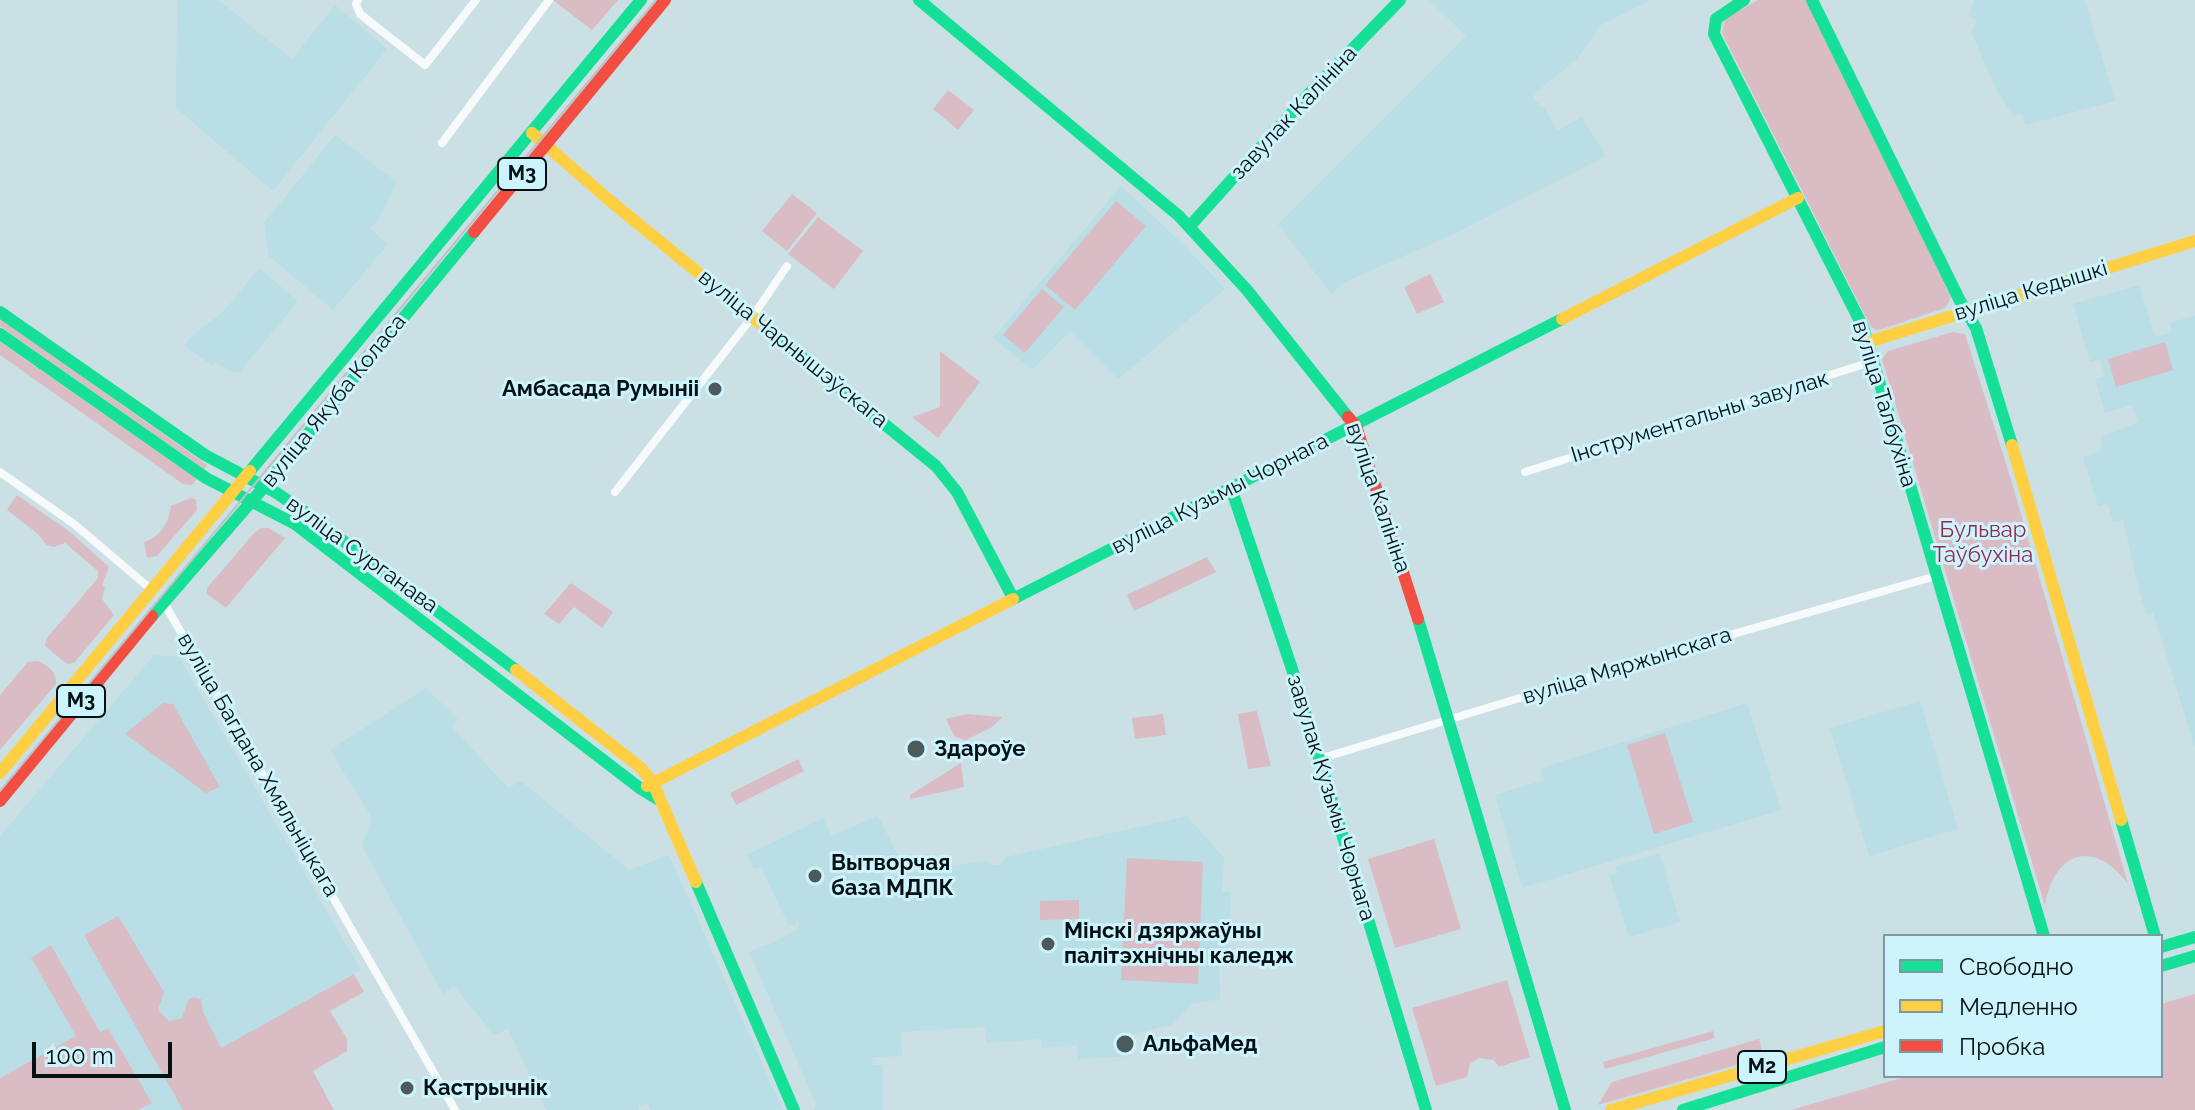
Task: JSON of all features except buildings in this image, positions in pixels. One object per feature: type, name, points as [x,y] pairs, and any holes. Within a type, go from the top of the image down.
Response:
[{"type":"main road","name":"вуліца Якуба Коласа","points":[[0,773],[641,0]]},
{"type":"main road","name":"вуліца Якуба Коласа","points":[[0,801],[164,602],[264,487],[665,0]]},
{"type":"main road","name":"вуліца Калініна","points":[[919,0],[1190,226],[1247,290],[1356,426],[1565,1110]]},
{"type":"main road","name":"завулак Калініна","points":[[1190,226],[1305,98],[1400,0]]},
{"type":"main road","name":"вуліца Талбухіна","points":[[1744,0],[1716,19],[1714,34],[1863,327],[2043,934]]},
{"type":"main road","points":[[1812,0],[1976,328],[2019,463],[2154,934]]},
{"type":"main road","name":"вуліца Чарнышэўскага","points":[[532,133],[936,466],[957,492],[1013,598]]},
{"type":"main road","name":"вуліца Кузьмы Чорнага","points":[[647,786],[1798,198]]},
{"type":"main road","name":"вуліца Кедышкі","points":[[1868,342],[2195,241]]},
{"type":"main road","name":"вуліца Сурганава","points":[[0,312],[205,455],[285,498],[363,555],[578,716],[641,768],[647,786]]},
{"type":"main road","name":"вуліца Сурганава","points":[[0,334],[206,478],[295,524],[647,786],[659,800],[794,1110]]},
{"type":"main road","name":"завулак Кузьмы Чорнага","points":[[1231,488],[1319,759],[1426,1110]]},
{"type":"main road","points":[[2163,946],[2195,937]]},
{"type":"main road","points":[[2163,963],[2195,956]]},
{"type":"main road","name":"М2","points":[[1611,1110],[1883,1032]]},
{"type":"main road","name":"М2","points":[[1683,1110],[1883,1048]]},
{"type":"street","points":[[358,0],[356,4],[360,14],[425,65],[476,0]]},
{"type":"street","points":[[442,143],[549,0]]},
{"type":"street","points":[[615,492],[753,316],[787,266]]},
{"type":"street","name":"Інструментальны завулак","points":[[1525,472],[1874,361]]},
{"type":"street","name":"вуліца Багдана Хмяльніцкага","points":[[0,472],[74,524],[164,602],[455,1110]]},
{"type":"street","name":"вуліца Мяржынскага","points":[[1319,759],[1681,649],[1936,576]]},
{"type":"shaded area","points":[[177,0],[218,0],[292,59],[335,5],[387,49],[273,191],[176,108]]},
{"type":"shaded area","points":[[1429,0],[1651,0],[1601,25],[1577,59],[1536,92],[1533,99],[1546,110],[1557,131],[1582,117],[1606,156],[1450,236],[1347,281],[1331,294],[1278,224],[1466,36]]},
{"type":"shaded area","points":[[1975,0],[2085,0],[2115,101],[2026,125],[2022,114],[2013,116],[1997,91],[1971,32],[1977,21],[1968,14]]},
{"type":"shaded area","points":[[335,135],[397,182],[380,217],[370,229],[388,244],[333,310],[269,256],[264,223]]},
{"type":"shaded area","points":[[1121,186],[1182,243],[1225,289],[1118,379],[1070,331],[1032,370],[993,338]]},
{"type":"shaded area","points":[[259,268],[298,301],[239,373],[231,372],[215,362],[212,365],[184,346],[224,311]]},
{"type":"shaded area","points":[[2139,285],[2155,337],[2172,332],[2170,323],[2195,315],[2195,748],[2153,613],[2146,614],[2123,519],[2113,522],[2107,503],[2098,506],[2083,457],[2101,451],[2101,437],[2138,422],[2132,405],[2105,413],[2095,379],[2105,376],[2100,359],[2090,362],[2073,304]]},
{"type":"shaded area","points":[[154,655],[179,657],[361,970],[176,1073],[196,1110],[0,1110],[0,836]]},
{"type":"shaded area","points":[[426,688],[458,719],[452,727],[508,788],[521,781],[629,870],[669,855],[783,1110],[650,1110],[648,1104],[639,1106],[639,1110],[546,1110],[508,1029],[494,1035],[454,986],[443,994],[362,846],[372,818],[330,750]]},
{"type":"shaded area","points":[[1920,701],[1958,829],[1869,856],[1830,728]]},
{"type":"shaded area","points":[[1747,703],[1781,810],[1522,888],[1495,795],[1544,780],[1541,768]]},
{"type":"shaded area","name":"Мінскі дзяржаўны палітэхнічны каледж","points":[[878,816],[898,855],[878,865],[884,877],[985,861],[1000,865],[1006,857],[1187,816],[1224,858],[1222,891],[1231,892],[1228,956],[1219,962],[1220,999],[1192,1004],[1171,1025],[1129,1035],[1130,1056],[1078,1059],[1077,1045],[1042,1048],[1041,1039],[986,1043],[985,1027],[901,1032],[902,1056],[872,1057],[873,1065],[883,1065],[883,1110],[814,1110],[816,1104],[749,952],[799,928],[799,922],[789,926],[761,867],[754,869],[747,855],[823,818],[831,836]]},
{"type":"shaded area","points":[[1660,854],[1680,922],[1629,937],[1609,875],[1617,873],[1615,866]]},
{"type":"green space","points":[[553,0],[618,0],[592,30]]},
{"type":"green space","points":[[1758,0],[1808,0],[1888,160],[1951,298],[1945,308],[1882,329],[1871,327],[1722,33],[1725,19]]},
{"type":"green space","points":[[948,90],[974,110],[958,130],[933,109]]},
{"type":"green space","points":[[792,194],[817,213],[787,251],[762,231]]},
{"type":"green space","points":[[1116,201],[1146,226],[1075,310],[1045,285]]},
{"type":"green space","points":[[818,217],[863,251],[834,289],[788,254]]},
{"type":"green space","points":[[1430,274],[1444,302],[1417,314],[1404,287]]},
{"type":"green space","points":[[1042,289],[1064,307],[1025,353],[1003,335]]},
{"type":"green space","points":[[0,319],[207,465],[204,469],[0,326]]},
{"type":"green space","name":"Бульвар Таўбухіна","points":[[1953,332],[1965,334],[2012,483],[2128,884],[2102,860],[2089,856],[2077,857],[2057,873],[2045,906],[1882,359],[1888,351]]},
{"type":"green space","points":[[0,342],[197,479],[192,485],[183,484],[0,355]]},
{"type":"green space","points":[[2165,342],[2173,370],[2116,387],[2108,359]]},
{"type":"green space","points":[[940,351],[980,382],[938,438],[912,417],[940,407]]},
{"type":"green space","points":[[17,495],[70,532],[109,567],[102,585],[105,588],[102,599],[114,615],[74,663],[67,664],[45,646],[46,639],[98,578],[98,571],[65,543],[54,547],[47,545],[7,510]]},
{"type":"green space","points":[[191,498],[196,500],[197,510],[157,556],[147,558],[144,542],[155,537],[163,528],[171,506]]},
{"type":"green space","points":[[261,528],[269,528],[285,538],[226,608],[207,594],[207,588]]},
{"type":"green space","points":[[1207,557],[1216,572],[1134,611],[1127,595]]},
{"type":"green space","points":[[571,583],[613,612],[602,628],[574,607],[559,624],[544,614]]},
{"type":"green space","points":[[38,661],[52,670],[56,684],[0,750],[0,695],[28,662]]},
{"type":"green space","points":[[163,703],[173,704],[220,787],[206,793],[125,734]]},
{"type":"green space","points":[[1257,711],[1271,766],[1248,769],[1238,714]]},
{"type":"green space","points":[[967,714],[1002,717],[992,727],[966,740],[955,737],[946,719]]},
{"type":"green space","points":[[1163,714],[1166,735],[1135,739],[1132,718]]},
{"type":"green space","points":[[1665,733],[1693,822],[1654,834],[1627,745]]},
{"type":"green space","points":[[798,759],[804,771],[736,805],[730,793]]},
{"type":"green space","points":[[961,763],[964,787],[910,799],[910,795]]},
{"type":"green space","points":[[1434,839],[1461,929],[1395,948],[1368,859]]},
{"type":"green space","points":[[1127,858],[1203,862],[1198,984],[1121,980]]},
{"type":"green space","points":[[1079,900],[1079,919],[1040,920],[1040,901]]},
{"type":"green space","points":[[118,916],[164,992],[158,1010],[169,1021],[182,1018],[188,1000],[194,997],[201,999],[203,1012],[221,1048],[354,974],[364,992],[330,1011],[347,1039],[347,1051],[313,1071],[334,1110],[183,1110],[84,935]]},
{"type":"green space","points":[[51,945],[100,1032],[108,1028],[152,1103],[138,1110],[0,1110],[0,1078],[76,1036],[31,958]]},
{"type":"green space","points":[[1507,980],[1530,1057],[1499,1067],[1494,1060],[1479,1058],[1470,1064],[1467,1077],[1436,1086],[1412,1008]]},
{"type":"green space","points":[[2195,994],[2195,1110],[1791,1110],[1901,1078],[2163,1078],[2163,1003]]},
{"type":"green space","points":[[1713,1031],[1715,1038],[1605,1069],[1603,1062]]},
{"type":"green space","points":[[1759,1039],[1764,1057],[1598,1105],[1612,1082]]},
{"type":"tram line","points":[[0,791],[656,0]]},
{"type":"traffic: fast","points":[[250,471],[641,0]]},
{"type":"traffic: fast","points":[[919,0],[1179,216],[1247,290],[1348,417]]},
{"type":"traffic: fast","points":[[1190,226],[1305,98],[1400,0]]},
{"type":"traffic: fast","points":[[1744,0],[1716,19],[1714,34],[1863,327],[2043,934]]},
{"type":"traffic: fast","points":[[1812,0],[1976,328],[2012,445]]},
{"type":"traffic: fast","points":[[152,616],[264,487],[474,232]]},
{"type":"traffic: fast","points":[[0,312],[205,455],[302,510],[516,670]]},
{"type":"traffic: fast","points":[[1013,599],[1562,319]]},
{"type":"traffic: fast","points":[[772,333],[936,466],[957,492],[1013,598]]},
{"type":"traffic: fast","points":[[0,334],[206,478],[295,524],[659,800]]},
{"type":"traffic: fast","points":[[1231,488],[1292,669],[1426,1110]]},
{"type":"traffic: fast","points":[[1418,619],[1565,1110]]},
{"type":"traffic: fast","points":[[2121,820],[2154,934]]},
{"type":"traffic: fast","points":[[696,882],[794,1110]]},
{"type":"traffic: fast","points":[[2163,946],[2195,937]]},
{"type":"traffic: fast","points":[[2163,965],[2195,956]]},
{"type":"traffic: fast","points":[[1683,1110],[1883,1048]]},
{"type":"traffic: slow","points":[[532,133],[772,333]]},
{"type":"traffic: slow","points":[[1562,319],[1798,198]]},
{"type":"traffic: slow","points":[[1868,342],[2195,241]]},
{"type":"traffic: slow","points":[[2012,445],[2121,820]]},
{"type":"traffic: slow","points":[[0,773],[250,471]]},
{"type":"traffic: slow","points":[[647,786],[1013,599]]},
{"type":"traffic: slow","points":[[516,670],[641,768],[653,783],[696,882]]},
{"type":"traffic: slow","points":[[1611,1110],[1883,1032]]},
{"type":"traffic: jam","points":[[474,232],[665,0]]},
{"type":"traffic: jam","points":[[1348,417],[1356,426],[1418,619]]},
{"type":"traffic: jam","points":[[0,801],[152,616]]},
{"type":"place","name":"Амбасада Румыніі","points":[[715,389]]},
{"type":"place","name":"Здароўе","points":[[916,749]]},
{"type":"place","name":"Вытворчая база МДПК","points":[[815,876]]},
{"type":"place","name":"Мінскі дзяржаўны палітэхнічны каледж","points":[[1048,944]]},
{"type":"place","name":"АльфаМед","points":[[1125,1044]]},
{"type":"place","name":"Кастрычнік","points":[[407,1088]]}]
